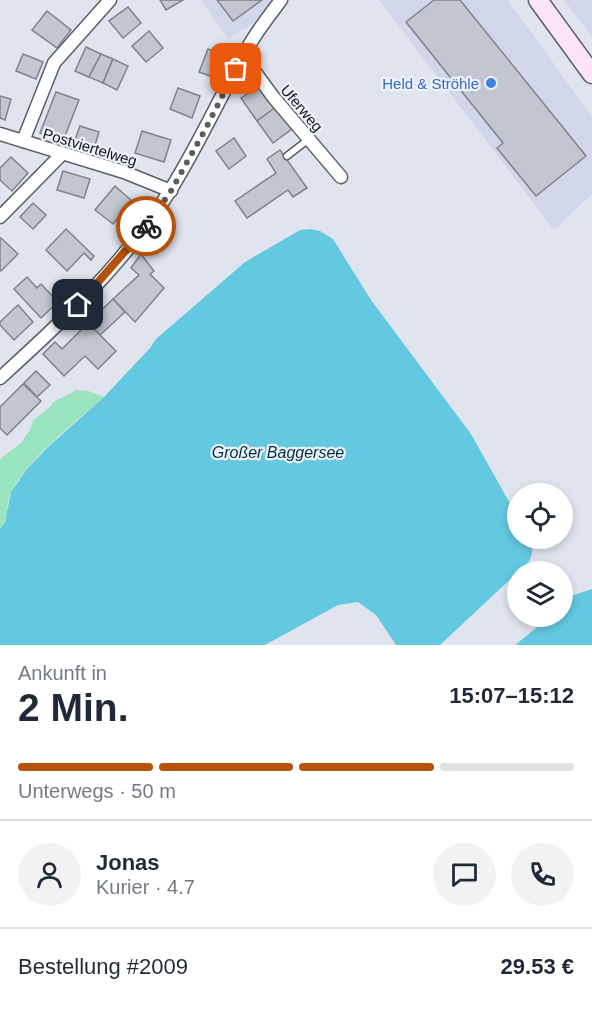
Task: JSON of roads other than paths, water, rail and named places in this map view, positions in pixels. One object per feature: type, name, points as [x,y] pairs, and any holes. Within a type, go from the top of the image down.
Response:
[{"type":"main road","points":[[538,0],[592,74]]},
{"type":"street","points":[[23,141],[54,63],[110,0]]},
{"type":"street","points":[[0,378],[86,297],[134,241],[171,191],[244,54],[281,0]]},
{"type":"street","name":"Uferweg","points":[[244,54],[274,98],[342,177]]},
{"type":"street","name":"Postviertelweg","points":[[0,134],[124,172],[171,191]]},
{"type":"street","points":[[0,217],[62,154]]},
{"type":"lane","points":[[287,156],[309,139]]},
{"type":"water","name":"Großer Baggersee","points":[[300,230],[320,231],[333,239],[371,300],[471,434],[507,498],[507,549],[532,549],[529,561],[507,561],[507,582],[440,645],[396,645],[376,615],[358,602],[338,605],[265,645],[0,645],[0,529],[5,522],[11,492],[27,469],[104,397],[156,339],[245,262]]},
{"type":"water","points":[[592,589],[592,645],[515,645],[537,627],[573,627],[574,595]]},
{"type":"place","name":"Held & Ströhle","points":[[491,83]]}]
